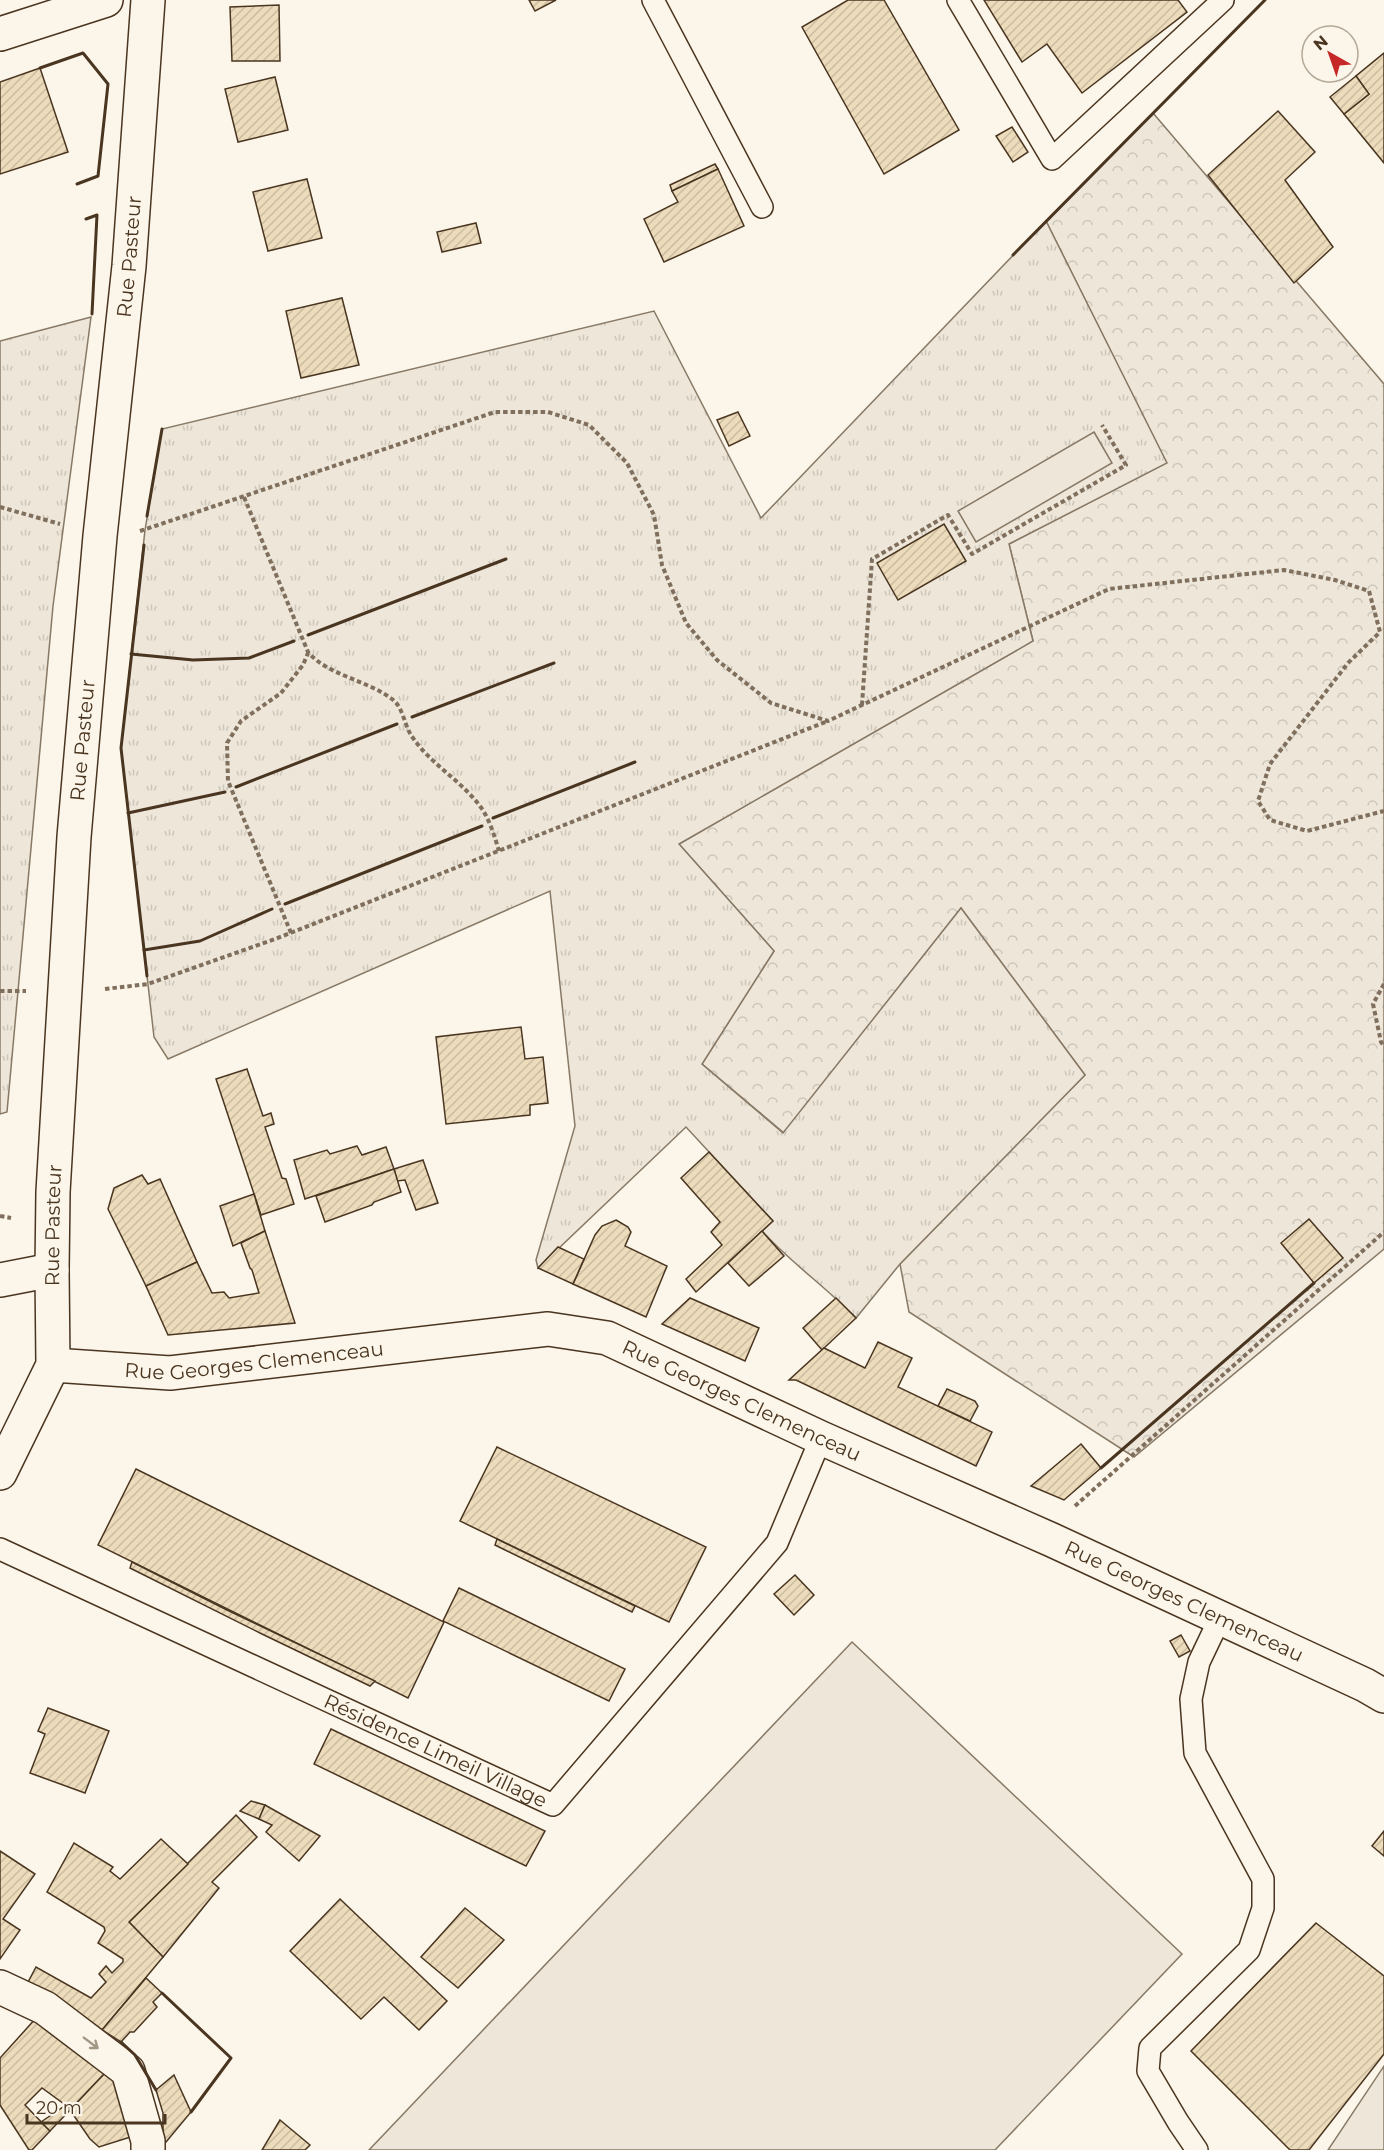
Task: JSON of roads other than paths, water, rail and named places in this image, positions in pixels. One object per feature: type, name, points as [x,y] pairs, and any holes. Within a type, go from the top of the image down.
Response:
[{"type":"street","points":[[0,34],[106,0]]},
{"type":"street","points":[[112,0],[148,2]]},
{"type":"street","name":"Rue Pasteur","points":[[0,1473],[53,1365],[53,1192],[74,837],[100,536],[129,266],[148,2]]},
{"type":"street","points":[[0,1280],[52,1270]]},
{"type":"street","name":"Rue Georges Clemenceau","points":[[53,1365],[170,1373],[548,1329],[607,1338],[821,1438],[1052,1540],[1365,1685],[1384,1696]]},
{"type":"street","points":[[0,1987],[45,2008],[128,2071],[148,2141],[148,2150]]},
{"type":"lane","points":[[653,0],[762,207]]},
{"type":"lane","points":[[958,0],[1052,159],[1223,0]]},
{"type":"lane","name":"Résidence Limeil Village","points":[[0,1549],[553,1805],[777,1543],[821,1438]]},
{"type":"lane","points":[[1197,2150],[1148,2071],[1150,2048],[1249,1950],[1263,1908],[1263,1879],[1195,1754],[1191,1699],[1199,1662],[1220,1618]]}]
